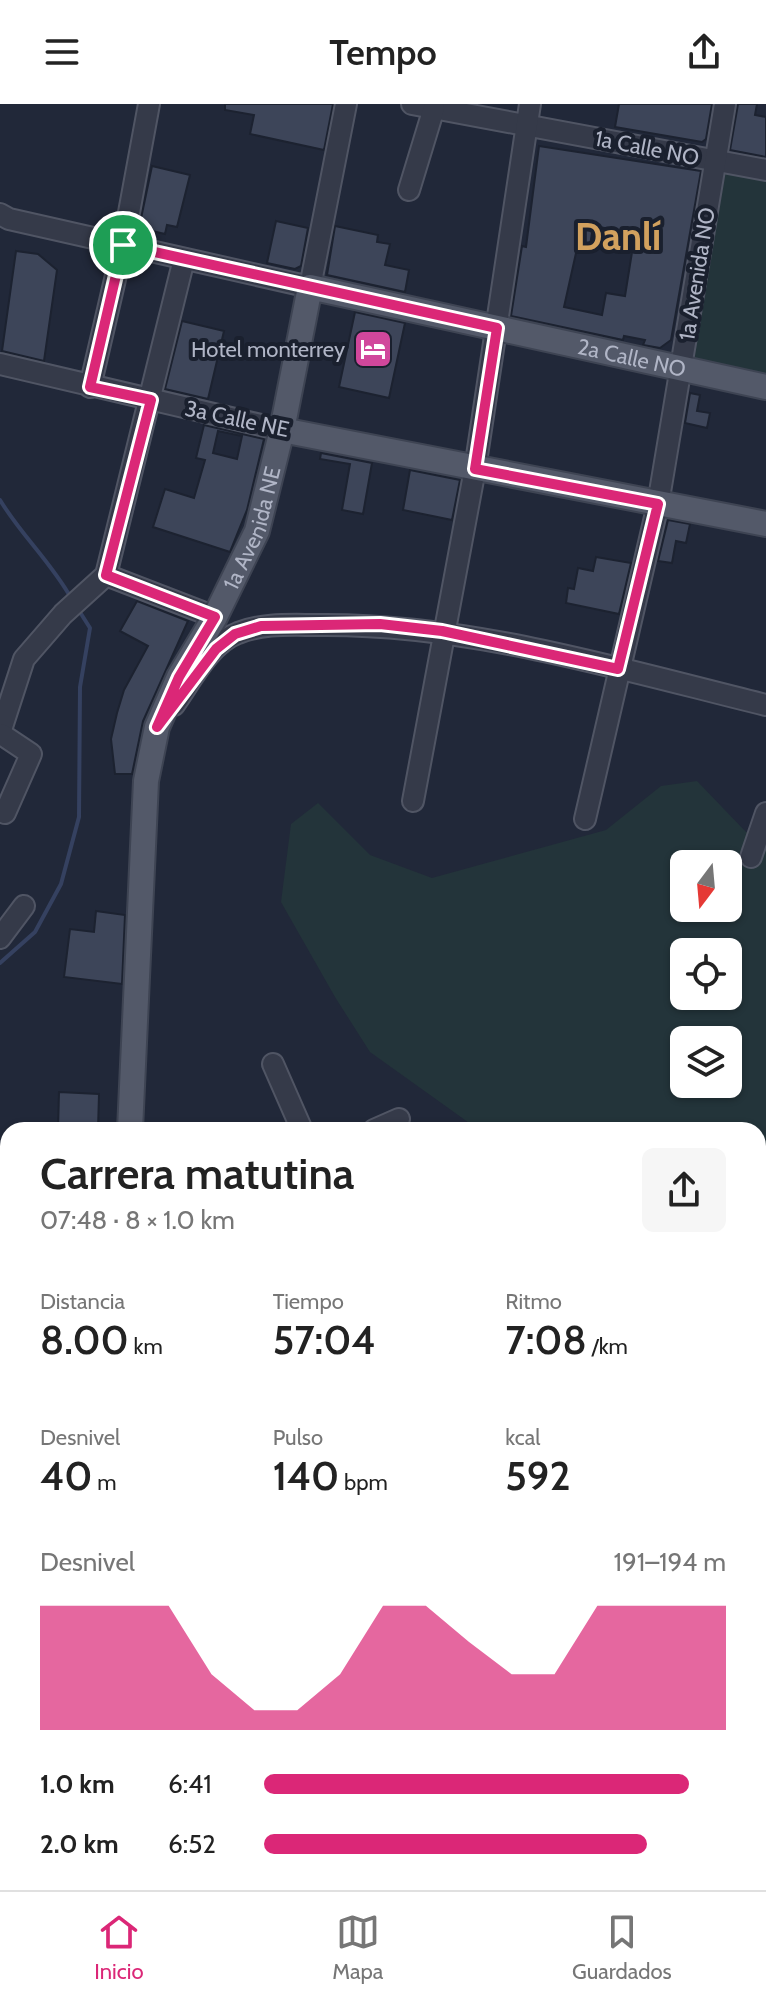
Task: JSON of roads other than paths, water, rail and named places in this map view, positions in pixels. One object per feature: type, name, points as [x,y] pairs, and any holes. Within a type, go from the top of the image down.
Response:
[{"type":"main road","name":"2a Calle NO","points":[[310,287],[766,387]]},
{"type":"main road","name":"1a Avenida NE","points":[[130,1122],[146,781],[157,727],[179,677],[215,617],[257,531],[282,430],[310,287]]},
{"type":"main road","name":"3a Calle NE","points":[[282,430],[766,524]]},
{"type":"street","points":[[90,387],[123,245],[149,104]]},
{"type":"street","name":"1a Avenida NE","points":[[310,287],[346,104]]},
{"type":"street","name":"1a Calle NO","points":[[412,104],[766,170]]},
{"type":"street","points":[[413,801],[442,631],[475,469],[530,104]]},
{"type":"street","name":"1a Avenida NO","points":[[585,819],[658,504],[725,104]]},
{"type":"street","points":[[409,190],[434,108]]},
{"type":"street","points":[[0,214],[9,219],[310,287]]},
{"type":"street","points":[[5,813],[31,754],[0,733],[24,659],[63,614],[92,591],[106,575],[184,259]]},
{"type":"street","name":"3a Calle NE","points":[[0,364],[282,430]]},
{"type":"street","points":[[106,575],[215,617]]},
{"type":"street","points":[[157,727],[216,649],[235,634],[261,626],[380,624],[442,631],[766,705]]},
{"type":"street","points":[[751,857],[766,813]]},
{"type":"street","points":[[0,938],[24,906]]},
{"type":"street","points":[[273,1064],[298,1122]]},
{"type":"street","points":[[392,1122],[399,1119]]},
{"type":"waterway","points":[[0,500],[71,598]]},
{"type":"waterway","points":[[0,963],[35,932],[61,884],[79,817],[80,687],[90,628],[78,609]]},
{"type":"place","name":"Hotel monterrey","points":[[373,349]]},
{"type":"district","name":"Danlí","points":[[618,236]]}]
